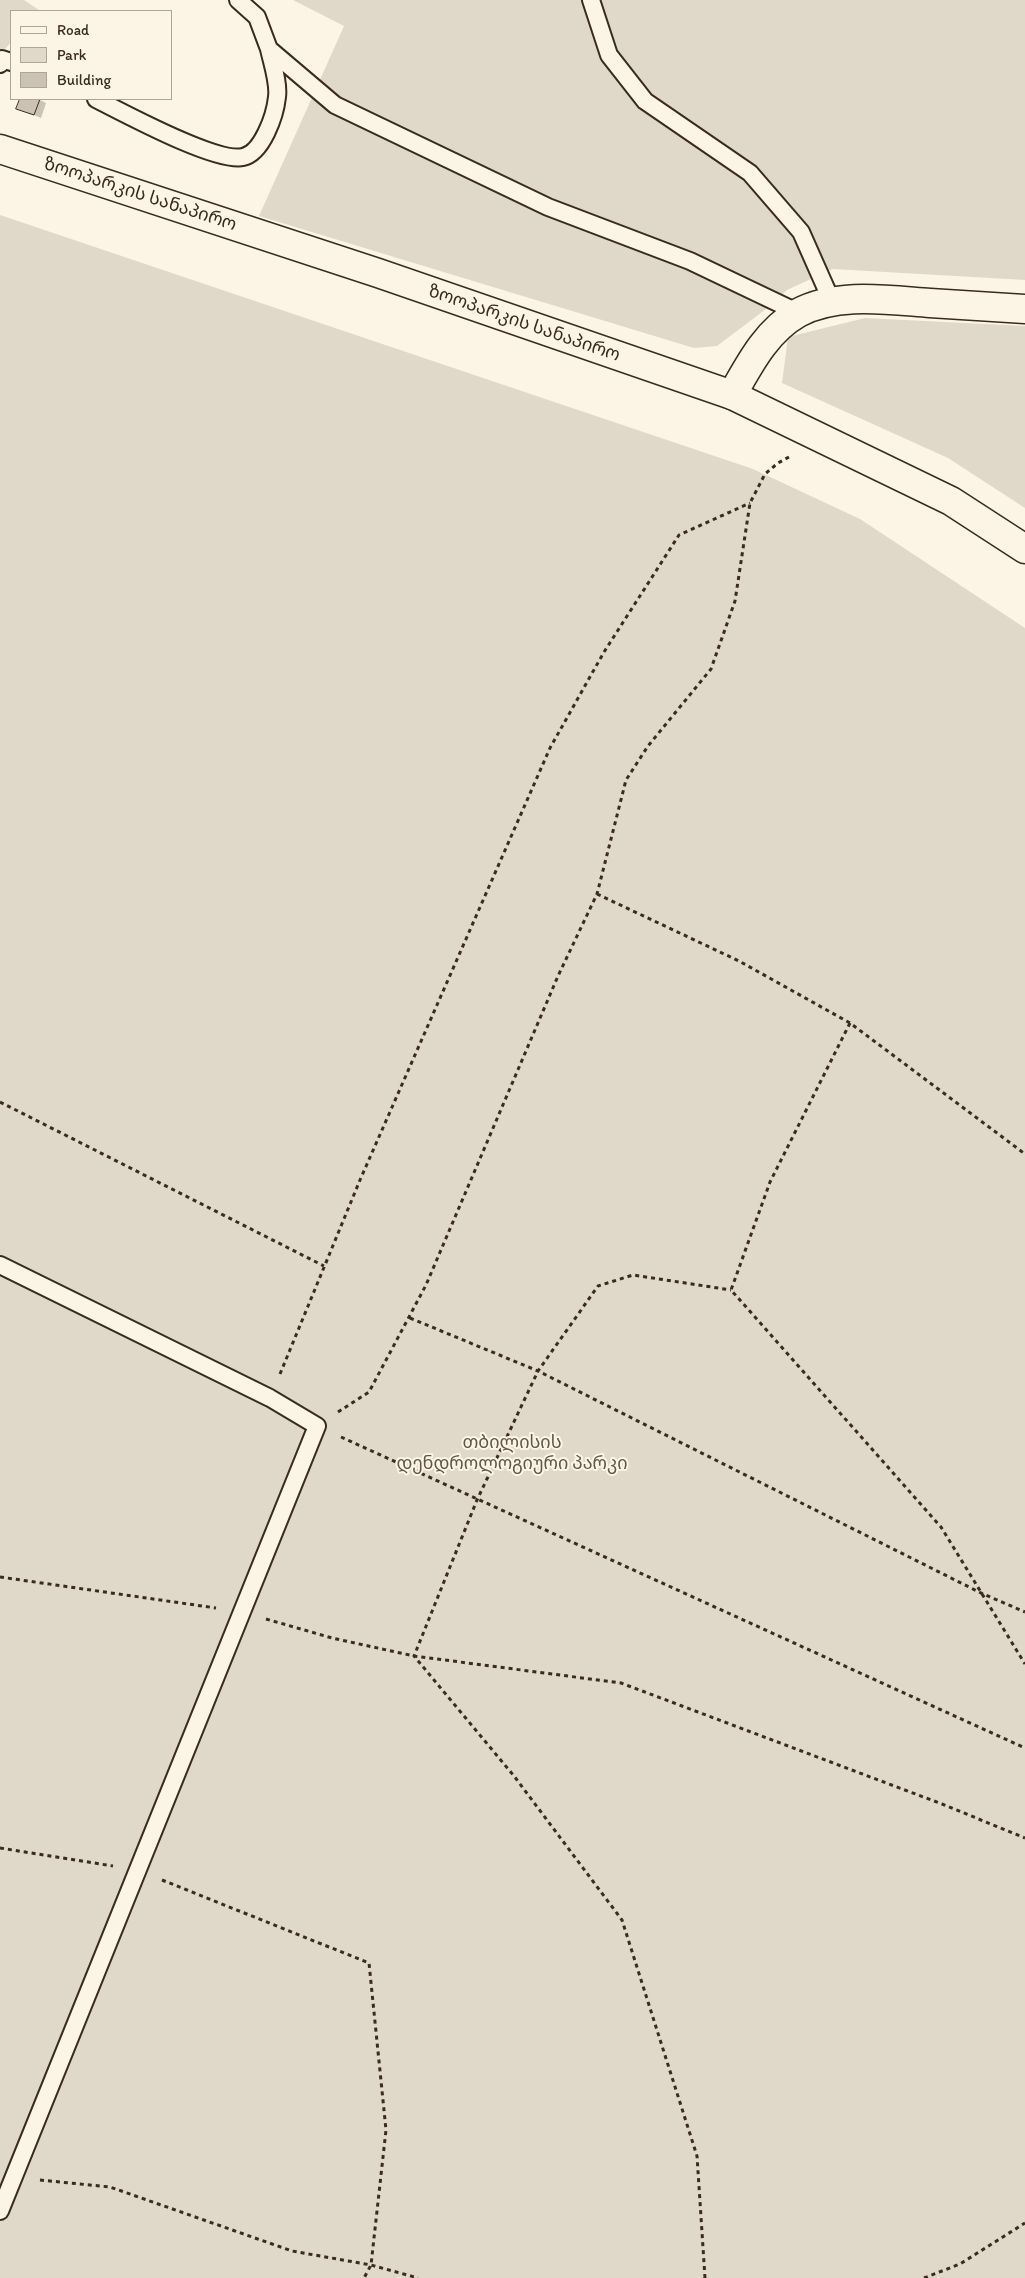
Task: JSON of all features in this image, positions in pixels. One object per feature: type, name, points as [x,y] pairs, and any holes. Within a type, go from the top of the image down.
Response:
[{"type":"main road","name":"ზოოპარკის სანაპირო","points":[[0,149],[378,274],[732,395],[825,442],[951,500],[1025,549]]},
{"type":"main road","points":[[732,395],[753,358],[765,342],[781,326],[799,312],[832,302],[868,298],[1025,309]]},
{"type":"lane","points":[[98,100],[206,152],[242,157],[258,150],[271,120],[278,96],[269,49],[256,17],[238,0]]},
{"type":"lane","points":[[591,0],[608,55],[645,101],[750,173],[801,232],[832,302]]},
{"type":"lane","points":[[269,49],[334,105],[548,207],[690,261],[799,312]]},
{"type":"lane","points":[[0,64],[2,60],[10,62]]},
{"type":"lane","points":[[0,1264],[270,1398],[317,1426],[0,2211]]},
{"type":"path","points":[[317,1426],[369,1392],[410,1318],[558,976],[597,894],[626,780],[648,746],[711,669],[735,601],[750,503],[765,474],[778,463],[825,442]]},
{"type":"path","points":[[270,1398],[360,1180],[550,748],[599,660],[678,535],[750,503]]},
{"type":"path","points":[[597,894],[739,961],[850,1023],[1025,1154]]},
{"type":"path","points":[[731,1290],[770,1182],[850,1023]]},
{"type":"path","points":[[0,1102],[324,1266]]},
{"type":"path","points":[[414,1656],[477,1500],[538,1371],[598,1286],[633,1274],[731,1290],[941,1526],[1025,1664]]},
{"type":"path","points":[[410,1318],[538,1371],[981,1593],[1025,1612]]},
{"type":"path","points":[[317,1426],[1025,1748]]},
{"type":"path","points":[[0,1577],[242,1612],[332,1638],[414,1656],[621,1683],[942,1804],[1025,1838]]},
{"type":"path","points":[[414,1656],[514,1776],[622,1920],[697,2156],[705,2278]]},
{"type":"path","points":[[0,1848],[138,1870],[369,1962],[386,2130],[371,2266],[364,2278]]},
{"type":"path","points":[[13,2178],[110,2187],[292,2251],[371,2266],[418,2278]]},
{"type":"path","points":[[924,2278],[960,2264],[1025,2223]]},
{"type":"green space","points":[[0,0],[24,0],[39,10],[10,10],[10,43],[0,55]]},
{"type":"green space","points":[[293,0],[1025,0],[1025,280],[833,269],[787,290],[766,309],[717,346],[694,348],[259,216],[344,26]]},
{"type":"green space","name":"თბილისის დენდროლოგიური პარკი","points":[[0,215],[753,469],[860,519],[1025,628],[1025,2278],[0,2278]]},
{"type":"green space","points":[[865,318],[1025,326],[1025,508],[948,458],[782,383],[788,337]]},
{"type":"building","points":[[20,100],[40,100],[34,115],[16,109]]}]
